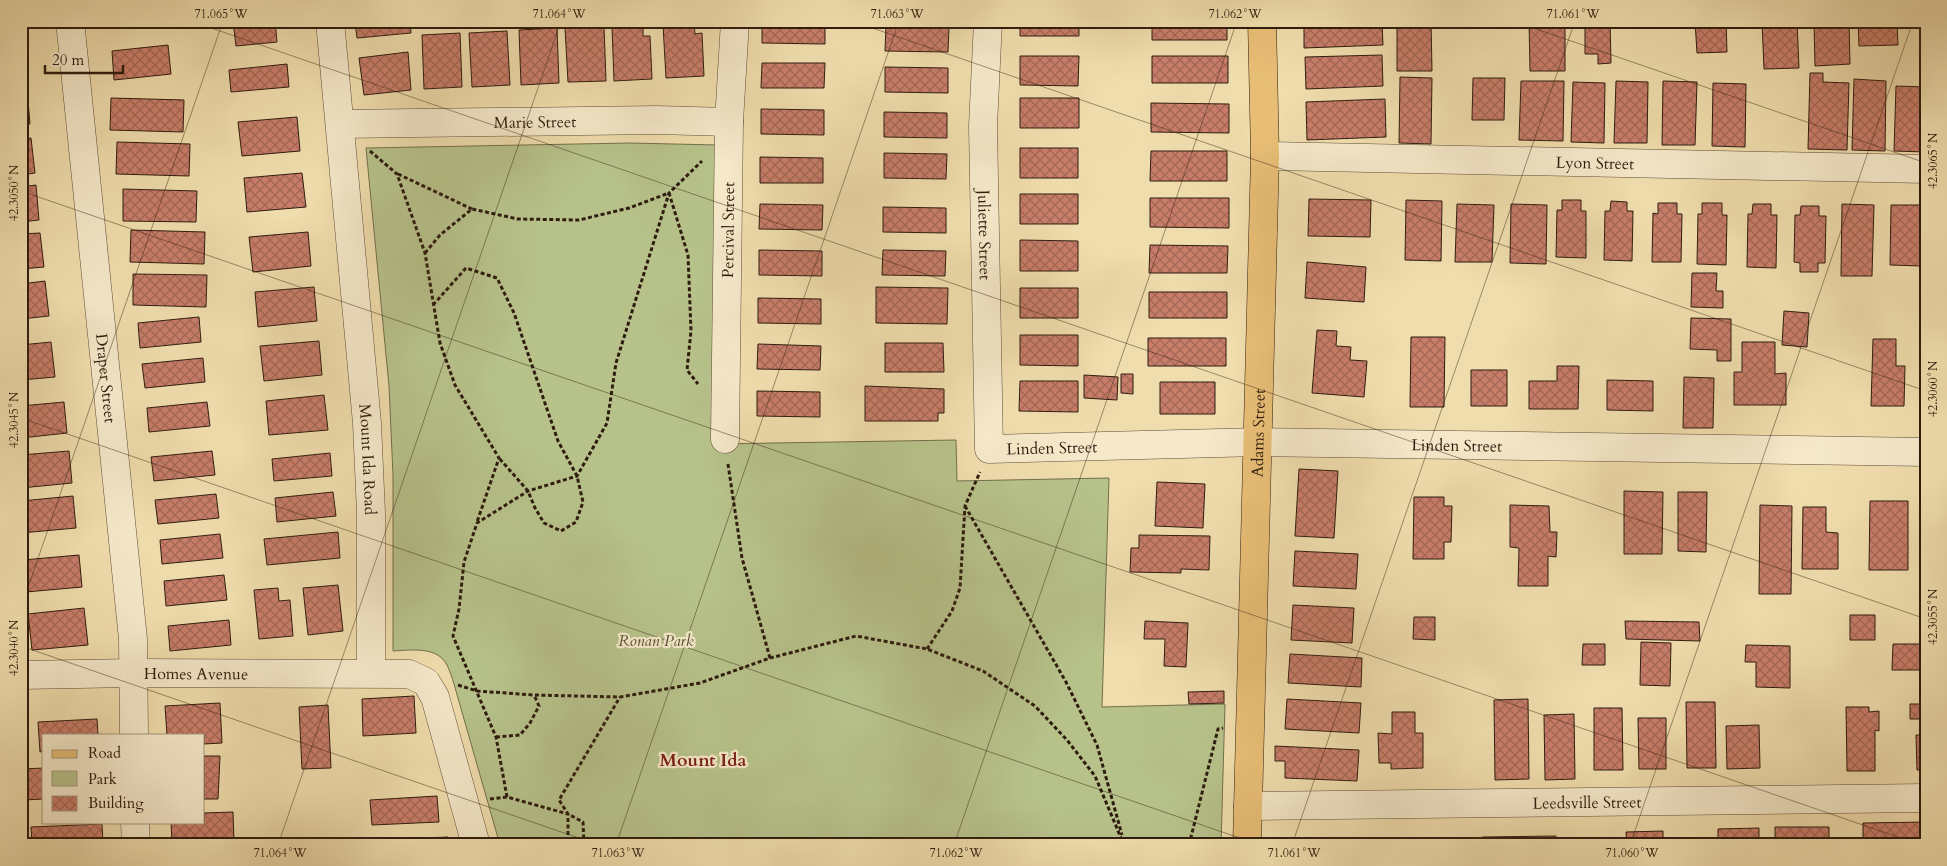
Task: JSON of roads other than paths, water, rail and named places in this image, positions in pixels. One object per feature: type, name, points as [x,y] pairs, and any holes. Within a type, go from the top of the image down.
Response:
[{"type":"main road","name":"Adams Street","points":[[1247,845],[1265,156],[1262,21]]},
{"type":"street","name":"Draper Street","points":[[70,21],[132,630],[134,734]]},
{"type":"street","name":"Mount Ida Road","points":[[330,21],[368,423],[371,513],[371,673]]},
{"type":"street","name":"Percival Street","points":[[725,439],[729,122],[735,21]]},
{"type":"street","name":"Juliette Street","points":[[988,21],[983,126],[990,449]]},
{"type":"street","name":"Marie Street","points":[[340,124],[657,120],[729,122]]},
{"type":"street","name":"Lyon Street","points":[[1265,156],[1926,169]]},
{"type":"street","name":"Linden Street","points":[[990,449],[1259,442],[1926,452]]},
{"type":"street","name":"Homes Avenue","points":[[21,675],[371,673]]},
{"type":"street","points":[[371,673],[409,674],[426,682],[431,690],[435,697],[476,845]]},
{"type":"street","name":"Leedsville Street","points":[[1248,806],[1926,798]]},
{"type":"street","points":[[135,824],[136,845]]},
{"type":"district","name":"Mount Ida","points":[[703,760]]},
{"type":"park label","name":"Ronan Park","points":[[656,640]]}]
